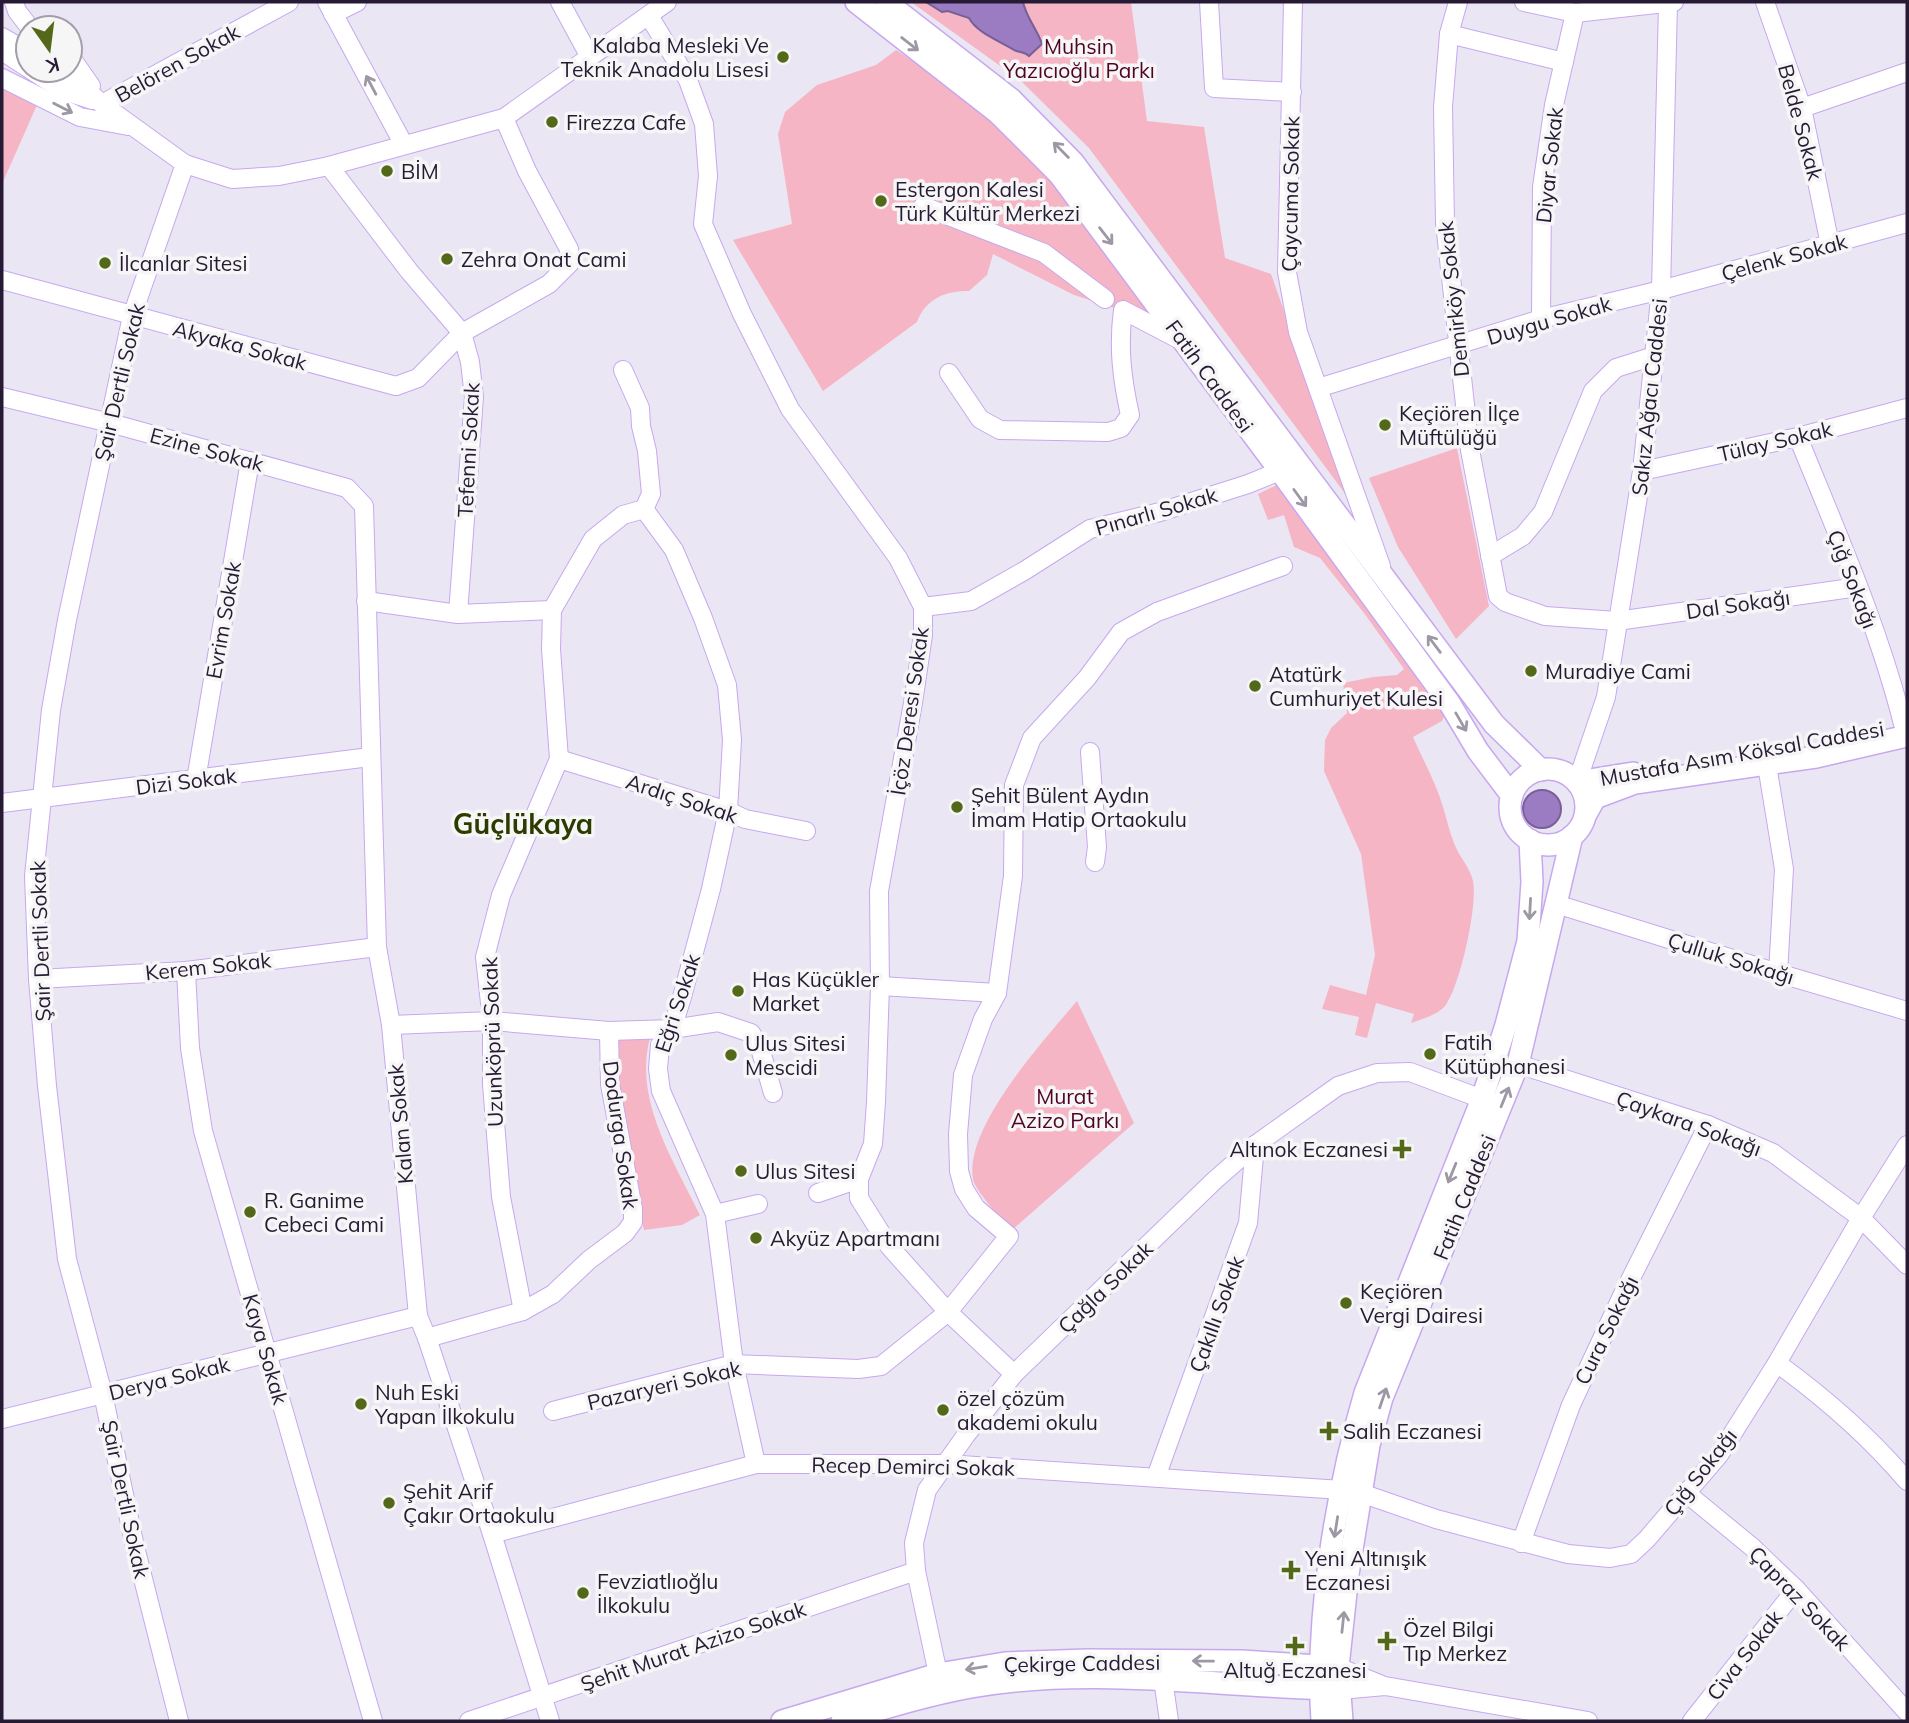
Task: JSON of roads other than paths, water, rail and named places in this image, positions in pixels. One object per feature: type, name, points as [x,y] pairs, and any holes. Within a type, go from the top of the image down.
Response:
[{"type":"main road","name":"Fatih Caddesi","points":[[856,2],[998,113],[1059,174],[1450,704],[1478,751],[1512,796]]},
{"type":"main road","name":"Fatih Caddesi","points":[[886,2],[1011,99],[1073,162],[1494,724],[1541,770]]},
{"type":"main road","name":"Mustafa Asım Köksal Caddesi","points":[[1586,814],[1595,798],[1635,783],[1816,757],[1905,734]]},
{"type":"main road","name":"Mustafa Asım Köksal Caddesi","points":[[1577,782],[1832,741],[1905,734]]},
{"type":"main road","points":[[1541,770],[1566,774],[1577,782],[1585,797],[1586,814],[1583,822],[1572,836],[1552,845],[1530,840],[1520,832],[1510,809],[1512,796],[1523,779],[1541,770]]},
{"type":"main road","name":"Fatih Caddesi","points":[[1322,1721],[1330,1689],[1329,1572],[1351,1492],[1369,1445],[1382,1398],[1518,1064],[1572,836]]},
{"type":"main road","name":"Fatih Caddesi","points":[[1351,1492],[1351,1441],[1365,1393],[1482,1099],[1506,1025],[1528,941],[1530,840]]},
{"type":"main road","name":"Çekirge Caddesi","points":[[782,1721],[938,1674],[1006,1662],[1242,1661],[1329,1667]]},
{"type":"main road","name":"Çekirge Caddesi","points":[[842,1721],[909,1701],[971,1687],[1033,1680],[1094,1677],[1163,1679],[1330,1689]]},
{"type":"main road","name":"Fatih Caddesi","points":[[1330,1689],[1342,1721]]},
{"type":"street","name":"Belören Sokak","points":[[102,104],[289,2]]},
{"type":"street","points":[[357,2],[330,8],[404,145]]},
{"type":"street","points":[[560,2],[590,57]]},
{"type":"street","points":[[72,84],[184,164],[232,178],[279,176],[329,166],[504,118],[667,2]]},
{"type":"street","points":[[1209,2],[1214,88],[1292,92]]},
{"type":"street","name":"Çaycuma Sokak","points":[[1293,2],[1287,272],[1298,332],[1386,579]]},
{"type":"street","name":"Demirköy Sokak","points":[[1458,2],[1449,34],[1443,107],[1445,223],[1470,450],[1498,596],[1505,602],[1545,615],[1617,621]]},
{"type":"street","points":[[1524,2],[1575,13],[1671,3]]},
{"type":"street","name":"Belde Sokak","points":[[1765,2],[1802,108],[1830,244]]},
{"type":"street","name":"Sakız Ağacı Caddesi","points":[[1577,782],[1606,698],[1642,471],[1661,290],[1671,3]]},
{"type":"street","name":"Diyar Sokak","points":[[1541,319],[1542,187],[1554,105],[1575,13]]},
{"type":"street","name":"İçöz Deresi Sokak","points":[[649,16],[688,80],[704,124],[708,176],[703,224],[742,314],[790,409],[898,558],[923,607],[923,635],[915,689],[879,891],[880,986],[873,1144],[859,1179]]},
{"type":"street","points":[[1449,34],[1564,62]]},
{"type":"street","points":[[1802,108],[1907,72]]},
{"type":"street","points":[[84,77],[102,104]]},
{"type":"street","points":[[2,78],[80,117],[134,128]]},
{"type":"street","name":"Akyaka Sokak","points":[[2,280],[396,386],[418,377],[462,333],[548,284],[570,263],[569,248],[527,172],[504,118]]},
{"type":"street","name":"Şair Dertli Sokak","points":[[179,1721],[135,1547],[103,1394],[67,1259],[47,1086],[38,979],[34,876],[51,710],[67,620],[132,316],[184,164]]},
{"type":"street","name":"Tefenni Sokak","points":[[329,166],[409,271],[462,333],[470,362],[474,397],[458,614]]},
{"type":"street","points":[[923,206],[1044,253],[1105,299]]},
{"type":"street","name":"Çelenk Sokak","points":[[1661,290],[1907,223]]},
{"type":"street","name":"Duygu Sokak","points":[[1318,387],[1541,319],[1661,290]]},
{"type":"street","points":[[949,373],[980,419],[1000,430],[1108,432],[1121,428],[1130,415],[1121,374],[1120,330],[1123,310],[1185,342]]},
{"type":"street","points":[[1490,556],[1523,537],[1543,512],[1593,391],[1616,368],[1654,356]]},
{"type":"street","points":[[624,370],[640,408],[647,451],[651,494],[644,509]]},
{"type":"street","name":"Ezine Sokak","points":[[2,397],[110,423],[347,488],[364,506]]},
{"type":"street","name":"Tülay Sokak","points":[[1642,471],[1798,437],[1907,408]]},
{"type":"street","name":"Çığ Sokağı","points":[[1798,437],[1858,587],[1905,734]]},
{"type":"street","name":"Evrim Sokak","points":[[197,780],[250,461]]},
{"type":"street","name":"Pınarlı Sokak","points":[[923,607],[971,601],[1024,571],[1090,528],[1160,512],[1280,471]]},
{"type":"street","name":"Kalan Sokak","points":[[364,506],[377,947],[391,1025],[418,1315],[492,1534],[550,1721]]},
{"type":"street","name":"Uzunköprü Sokak","points":[[523,1311],[501,1197],[492,1084],[492,1021],[485,957],[502,895],[559,759],[551,649],[552,610],[593,539],[623,515],[644,509]]},
{"type":"street","name":"Eğri Sokak","points":[[644,509],[674,550],[703,618],[727,685],[732,740],[728,811],[711,889],[672,1028],[660,1045],[658,1069],[661,1091],[715,1214],[734,1364],[756,1464]]},
{"type":"street","name":"Pazaryeri Sokak","points":[[553,1411],[734,1364],[858,1369],[881,1366],[948,1312],[1009,1236],[976,1208],[964,1189],[959,1171],[958,1133],[963,1075],[997,993],[1013,876],[1014,785],[1032,738],[1087,678],[1121,632],[1157,612],[1283,566]]},
{"type":"street","name":"Dal Sokağı","points":[[1617,621],[1858,587]]},
{"type":"street","points":[[366,601],[458,614],[552,610]]},
{"type":"street","points":[[1090,752],[1097,847],[1095,862]]},
{"type":"street","name":"Dizi Sokak","points":[[2,803],[370,757]]},
{"type":"street","name":"Ardıç Sokak","points":[[559,759],[728,811],[745,820],[806,831]]},
{"type":"street","points":[[1767,765],[1784,869],[1778,974]]},
{"type":"street","name":"Çulluk Sokağı","points":[[1556,904],[1778,974],[1907,1011]]},
{"type":"street","name":"Kerem Sokak","points":[[38,979],[186,971],[377,947]]},
{"type":"street","name":"Kaya Sokak","points":[[186,971],[190,1048],[203,1131],[373,1721]]},
{"type":"street","points":[[880,986],[997,993]]},
{"type":"street","points":[[391,1025],[492,1021],[609,1031],[672,1028],[718,1022],[751,1033],[760,1048],[773,1093]]},
{"type":"street","name":"Dodurga Sokak","points":[[523,1311],[553,1294],[589,1260],[625,1233],[633,1222],[633,1209],[610,1084],[609,1031]]},
{"type":"street","name":"Çaykara Sokağı","points":[[1518,1064],[1708,1125],[1773,1153],[1861,1218],[1907,1265]]},
{"type":"street","name":"Çağla Sokak","points":[[938,1674],[916,1571],[914,1544],[927,1490],[1014,1374],[1215,1180],[1255,1145],[1338,1086],[1377,1073],[1410,1072],[1482,1099]]},
{"type":"street","name":"Cura Sokağı","points":[[1521,1543],[1571,1405],[1708,1125]]},
{"type":"street","name":"Çakıllı Sokak","points":[[1156,1477],[1248,1223],[1255,1145]]},
{"type":"street","name":"Çığ Sokağı","points":[[1351,1492],[1436,1519],[1568,1554],[1610,1558],[1631,1554],[1647,1539],[1718,1455],[1777,1363],[1861,1218],[1907,1146]]},
{"type":"street","points":[[818,1193],[859,1179],[859,1198],[890,1247],[948,1312],[1014,1374]]},
{"type":"street","points":[[715,1214],[758,1203]]},
{"type":"street","points":[[427,1338],[523,1311]]},
{"type":"street","name":"Derya Sokak","points":[[2,1419],[418,1315]]},
{"type":"street","points":[[1777,1363],[1823,1396],[1907,1481]]},
{"type":"street","name":"Recep Demirci Sokak","points":[[492,1534],[756,1464],[946,1464],[1351,1492]]},
{"type":"street","name":"Çapraz Sokak","points":[[1685,1492],[1752,1547],[1796,1589],[1907,1712]]},
{"type":"street","name":"Şehit Murat Azizo Sokak","points":[[469,1721],[916,1571]]},
{"type":"street","name":"Civa Sokak","points":[[1692,1721],[1796,1589]]},
{"type":"street","name":"Çekirge Caddesi","points":[[1329,1667],[1385,1686],[1554,1718],[1588,1721]]},
{"type":"street","points":[[1163,1679],[1169,1721]]},
{"type":"street","name":"Çekirge Caddesi","points":[[1330,1689],[1385,1686]]},
{"type":"place","name":"Kalaba Mesleki Ve Teknik Anadolu Lisesi","points":[[783,57]]},
{"type":"place","name":"Firezza Cafe","points":[[552,122]]},
{"type":"place","name":"BİM","points":[[387,171]]},
{"type":"place","name":"Estergon Kalesi Türk Kültür Merkezi","points":[[881,201]]},
{"type":"place","name":"Zehra Onat Cami","points":[[447,259]]},
{"type":"place","name":"İlcanlar Sitesi","points":[[105,263]]},
{"type":"place","name":"Keçiören İlçe Müftülüğü","points":[[1385,425]]},
{"type":"place","name":"Muradiye Cami","points":[[1531,671]]},
{"type":"place","name":"Atatürk Cumhuriyet Kulesi","points":[[1255,686]]},
{"type":"place","name":"Şehit Bülent Aydın İmam Hatip Ortaokulu","points":[[957,807]]},
{"type":"place","name":"Has Küçükler Market","points":[[738,991]]},
{"type":"place","name":"Fatih Kütüphanesi","points":[[1430,1054]]},
{"type":"place","name":"Ulus Sitesi Mescidi","points":[[731,1055]]},
{"type":"place","name":"Altınok Eczanesi","points":[[1402,1149]]},
{"type":"place","name":"Ulus Sitesi","points":[[741,1171]]},
{"type":"place","name":"R. Ganime Cebeci Cami","points":[[250,1212]]},
{"type":"place","name":"Akyüz Apartmanı","points":[[756,1238]]},
{"type":"place","name":"Keçiören Vergi Dairesi","points":[[1346,1303]]},
{"type":"place","name":"Nuh Eski Yapan İlkokulu","points":[[361,1404]]},
{"type":"place","name":"özel çözüm akademi okulu","points":[[943,1410]]},
{"type":"place","name":"Salih Eczanesi","points":[[1329,1431]]},
{"type":"place","name":"Şehit Arif Çakır Ortaokulu","points":[[389,1503]]},
{"type":"place","name":"Yeni Altınışık Eczanesi","points":[[1291,1570]]},
{"type":"place","name":"Fevziatlıoğlu İlkokulu","points":[[583,1593]]},
{"type":"place","name":"Özel Bilgi Tıp Merkez","points":[[1387,1641]]},
{"type":"place","name":"Altuğ Eczanesi","points":[[1295,1646]]},
{"type":"district","name":"Güçlükaya","points":[[523,823]]},
{"type":"park label","name":"Muhsin Yazıcıoğlu Parkı","points":[[1079,58]]},
{"type":"park label","name":"Murat Azizo Parkı","points":[[1065,1108]]}]
